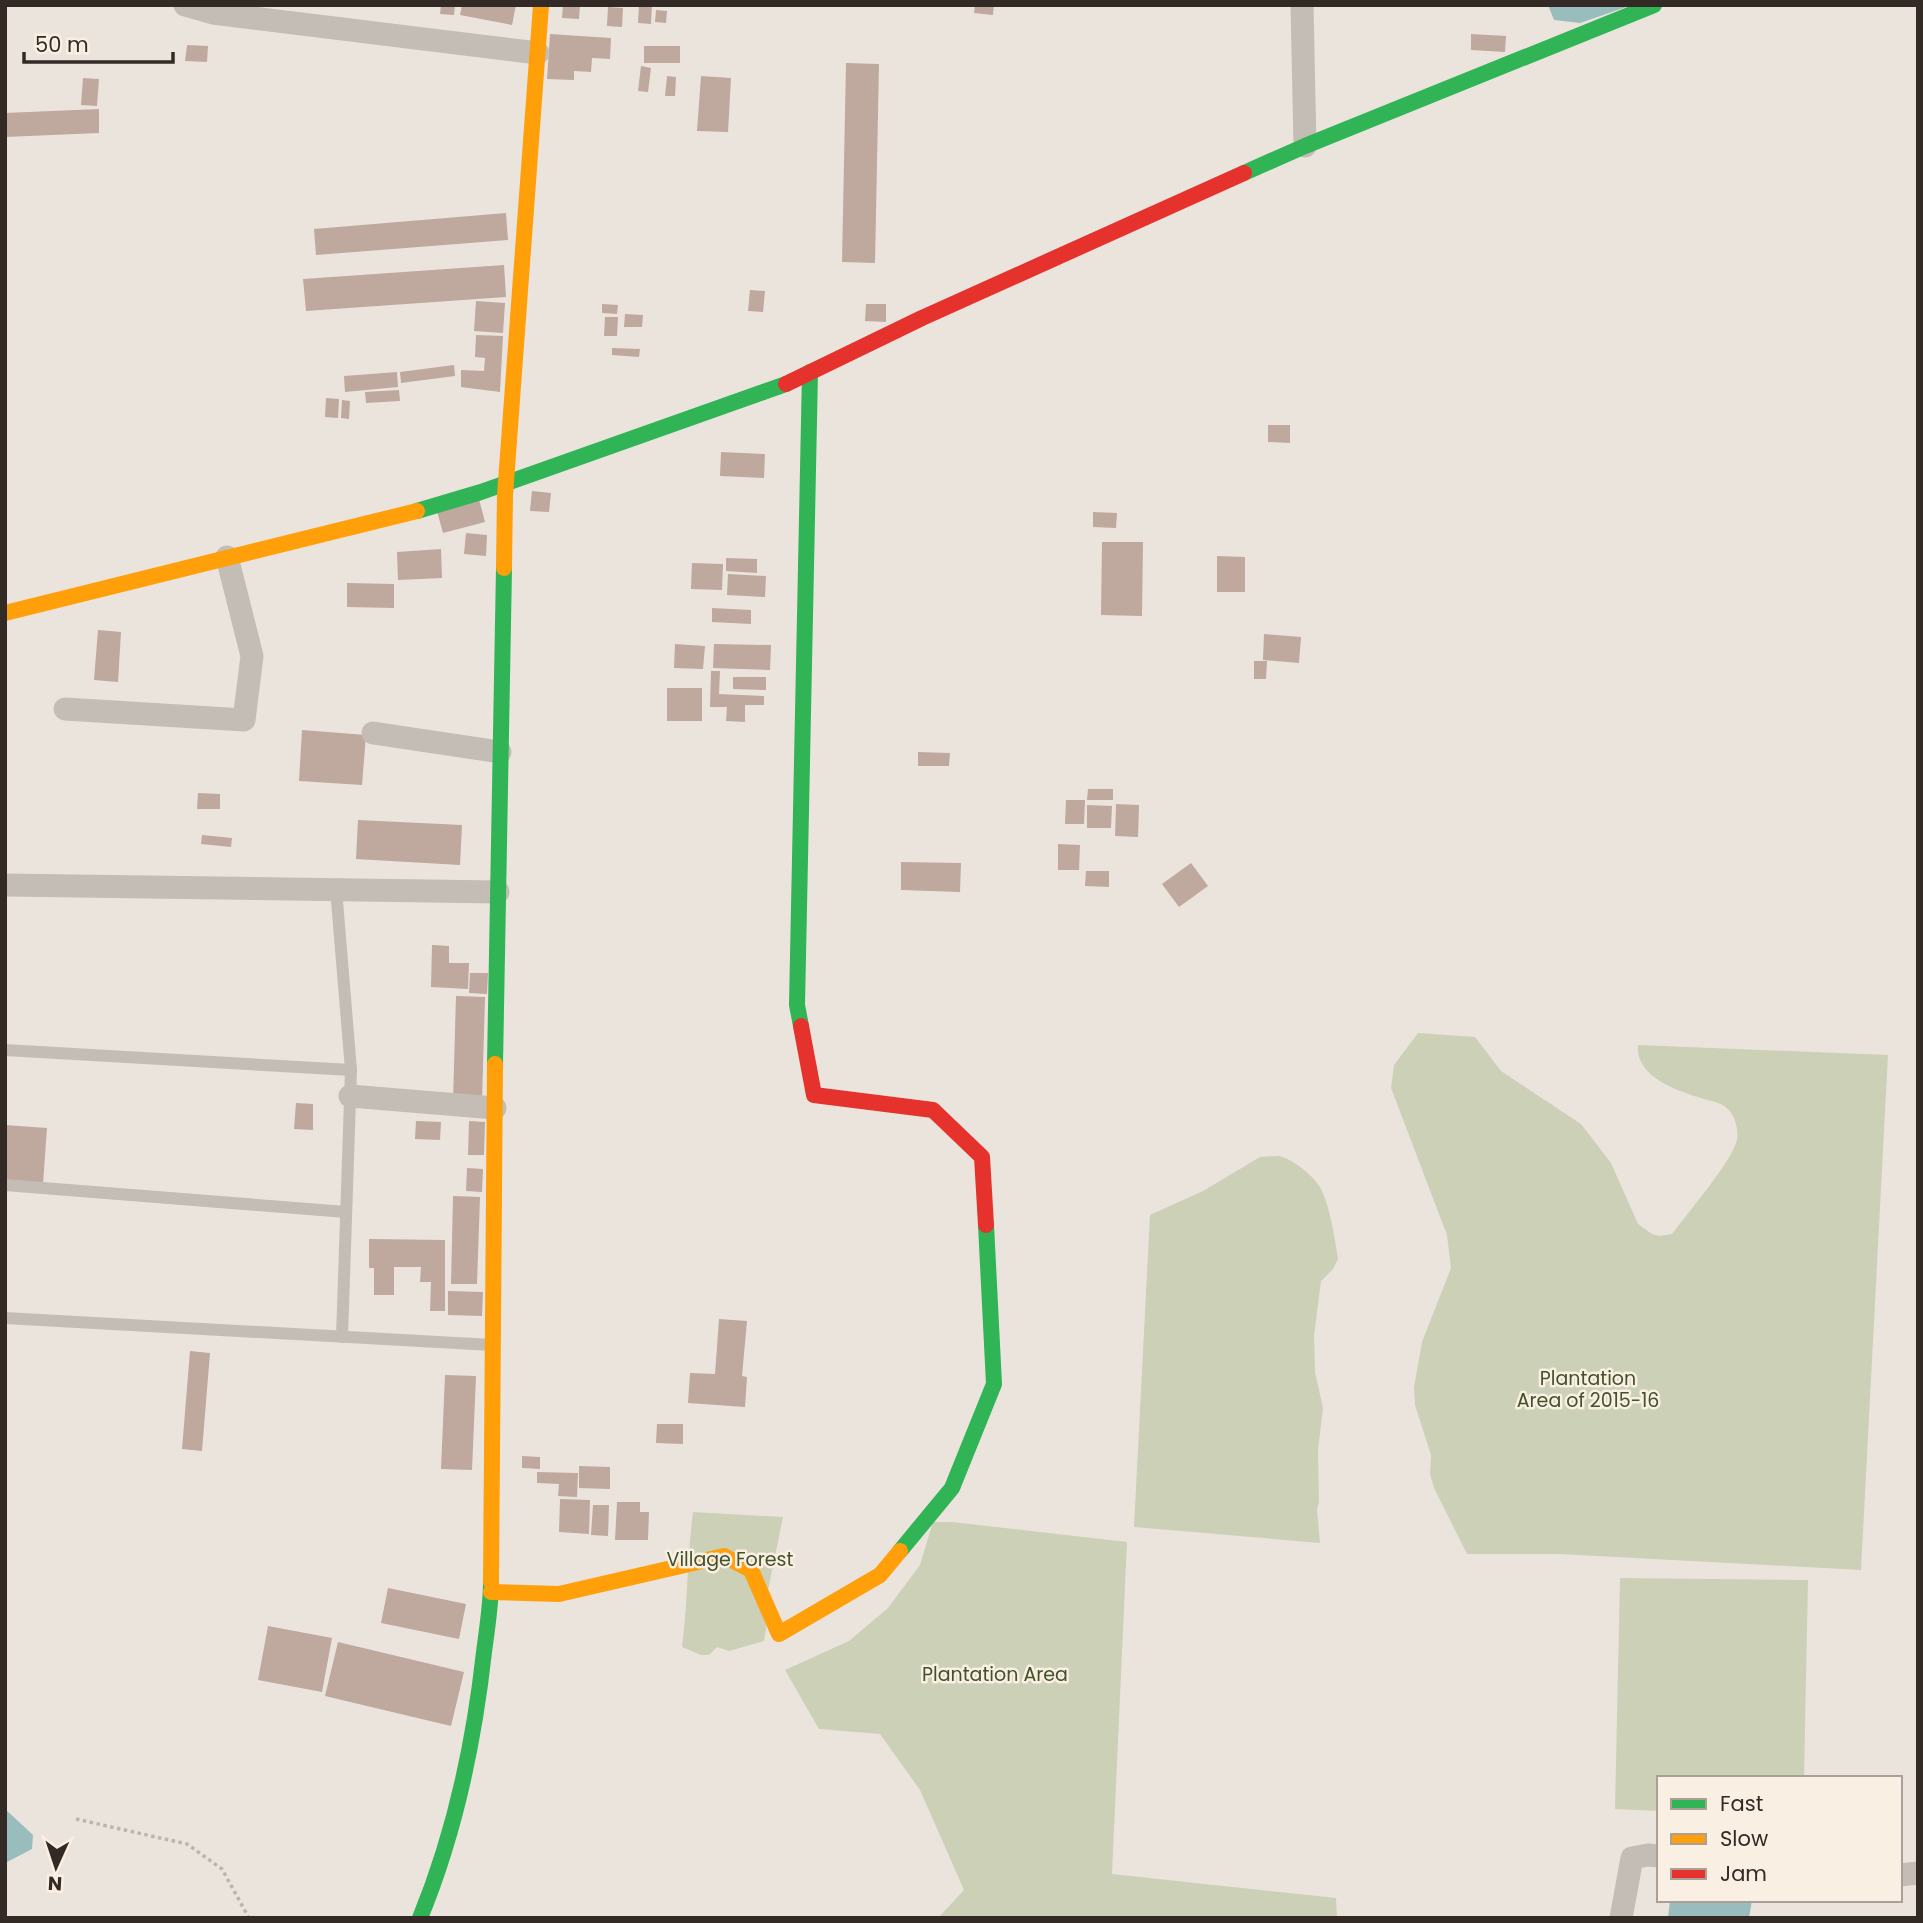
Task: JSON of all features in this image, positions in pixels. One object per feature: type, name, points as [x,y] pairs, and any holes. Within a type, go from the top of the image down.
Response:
[{"type":"street","points":[[185,5],[213,13],[538,53]]},
{"type":"street","points":[[420,1918],[436,1879],[455,1814],[469,1751],[481,1680],[491,1592],[495,1108],[506,482],[541,5]]},
{"type":"street","points":[[1302,5],[1305,146]]},
{"type":"street","points":[[5,613],[402,515],[481,492],[780,387],[922,318],[1305,146],[1654,5]]},
{"type":"street","points":[[491,1592],[559,1594],[724,1556],[751,1570],[779,1634],[880,1574],[951,1488],[994,1384],[982,1157],[933,1110],[814,1095],[797,1005],[810,372]]},
{"type":"street","points":[[65,709],[244,720],[253,656],[227,557]]},
{"type":"street","points":[[373,733],[500,752]]},
{"type":"street","points":[[5,885],[498,892]]},
{"type":"street","points":[[350,1096],[495,1108]]},
{"type":"street","points":[[1621,1918],[1632,1858],[1657,1856]]},
{"type":"lane","points":[[336,889],[351,1070],[342,1337]]},
{"type":"lane","points":[[5,1050],[351,1070]]},
{"type":"lane","points":[[5,1185],[346,1212]]},
{"type":"lane","points":[[5,1318],[493,1345]]},
{"type":"path","points":[[76,1819],[187,1844],[222,1869],[249,1918]]},
{"type":"green space","name":"Plantation Area of 2015-16","points":[[1418,1033],[1475,1037],[1501,1071],[1581,1124],[1611,1163],[1638,1224],[1660,1236],[1672,1234],[1727,1161],[1737,1140],[1737,1130],[1733,1116],[1722,1105],[1671,1087],[1651,1074],[1643,1066],[1638,1045],[1888,1055],[1861,1570],[1560,1554],[1467,1554],[1434,1488],[1430,1474],[1431,1455],[1415,1405],[1414,1387],[1422,1342],[1451,1268],[1447,1235],[1391,1088],[1394,1065]]},
{"type":"green space","points":[[1279,1156],[1303,1169],[1321,1189],[1330,1214],[1338,1259],[1333,1269],[1321,1281],[1314,1336],[1315,1372],[1323,1408],[1318,1450],[1317,1509],[1320,1543],[1134,1527],[1150,1215],[1203,1191],[1260,1157]]},
{"type":"green space","name":"Village Forest","points":[[693,1512],[783,1517],[767,1595],[768,1618],[764,1641],[729,1651],[717,1647],[709,1655],[701,1655],[682,1647]]},
{"type":"green space","name":"Plantation Area","points":[[933,1522],[1127,1542],[1112,1874],[1336,1898],[1337,1918],[938,1918],[964,1890],[920,1790],[880,1734],[819,1729],[785,1670],[849,1641],[888,1608],[920,1565]]},
{"type":"green space","points":[[1620,1578],[1808,1580],[1804,1776],[1657,1776],[1657,1811],[1615,1809]]},
{"type":"water","points":[[1548,5],[1632,5],[1580,23],[1554,20]]},
{"type":"water","points":[[5,1809],[33,1835],[32,1849],[5,1863]]},
{"type":"water","points":[[1670,1902],[1752,1902],[1749,1918],[1668,1918]]},
{"type":"building","points":[[441,5],[455,5],[454,15],[440,14]]},
{"type":"building","points":[[462,5],[516,5],[512,25],[460,15]]},
{"type":"building","points":[[563,5],[580,5],[579,19],[562,18]]},
{"type":"building","points":[[639,5],[652,5],[651,24],[638,23]]},
{"type":"building","points":[[975,5],[994,5],[993,15],[974,13]]},
{"type":"building","points":[[608,7],[623,8],[622,27],[607,26]]},
{"type":"building","points":[[656,10],[667,11],[666,23],[655,22]]},
{"type":"building","points":[[550,34],[611,38],[610,59],[592,58],[591,72],[574,71],[574,80],[547,79]]},
{"type":"building","points":[[1471,34],[1506,36],[1505,52],[1471,50]]},
{"type":"building","points":[[187,45],[208,46],[207,62],[185,61]]},
{"type":"building","points":[[644,46],[680,46],[680,63],[644,63]]},
{"type":"building","points":[[846,63],[879,64],[875,263],[842,262]]},
{"type":"building","points":[[641,66],[651,68],[648,92],[638,91]]},
{"type":"building","points":[[667,76],[676,77],[675,96],[665,96]]},
{"type":"building","points":[[701,76],[731,78],[728,132],[697,131]]},
{"type":"building","points":[[83,78],[99,79],[97,106],[81,105]]},
{"type":"building","points":[[99,109],[99,133],[5,137],[5,113]]},
{"type":"building","points":[[506,213],[508,240],[316,255],[314,229]]},
{"type":"building","points":[[504,265],[506,297],[306,311],[303,279]]},
{"type":"building","points":[[750,290],[765,291],[763,312],[748,311]]},
{"type":"building","points":[[476,301],[505,303],[503,333],[474,331]]},
{"type":"building","points":[[602,304],[618,305],[617,314],[602,313]]},
{"type":"building","points":[[866,304],[886,304],[886,322],[865,321]]},
{"type":"building","points":[[625,314],[643,315],[642,327],[624,327]]},
{"type":"building","points":[[605,317],[618,317],[617,336],[604,336]]},
{"type":"building","points":[[476,335],[503,336],[500,392],[461,387],[461,370],[484,371],[485,358],[475,357]]},
{"type":"building","points":[[612,348],[640,349],[639,357],[612,355]]},
{"type":"building","points":[[454,365],[455,376],[401,383],[400,372]]},
{"type":"building","points":[[397,372],[398,387],[345,392],[344,376]]},
{"type":"building","points":[[399,390],[400,401],[366,403],[365,392]]},
{"type":"building","points":[[326,398],[339,399],[338,418],[325,417]]},
{"type":"building","points":[[342,400],[350,401],[349,419],[341,418]]},
{"type":"building","points":[[1268,425],[1290,425],[1290,443],[1268,442]]},
{"type":"building","points":[[721,452],[765,454],[764,478],[720,476]]},
{"type":"building","points":[[532,491],[551,493],[549,512],[530,511]]},
{"type":"building","points":[[479,499],[485,522],[443,533],[437,511]]},
{"type":"building","points":[[1093,512],[1117,513],[1116,528],[1093,527]]},
{"type":"building","points":[[466,533],[487,535],[486,556],[464,554]]},
{"type":"building","points":[[1102,542],[1143,542],[1142,616],[1101,615]]},
{"type":"building","points":[[441,549],[442,578],[398,580],[397,552]]},
{"type":"building","points":[[1217,556],[1245,557],[1245,592],[1217,592]]},
{"type":"building","points":[[726,558],[757,559],[757,573],[726,571]]},
{"type":"building","points":[[692,563],[723,564],[722,590],[691,589]]},
{"type":"building","points":[[728,574],[766,576],[765,597],[727,595]]},
{"type":"building","points":[[347,583],[394,584],[394,608],[347,607]]},
{"type":"building","points":[[712,608],[751,610],[751,624],[712,622]]},
{"type":"building","points":[[98,630],[121,632],[118,682],[94,680]]},
{"type":"building","points":[[1264,634],[1301,637],[1299,663],[1263,660]]},
{"type":"building","points":[[675,644],[705,646],[703,669],[674,668]]},
{"type":"building","points":[[714,644],[771,645],[770,670],[713,668]]},
{"type":"building","points":[[1254,661],[1267,661],[1266,679],[1254,679]]},
{"type":"building","points":[[711,671],[720,671],[719,694],[764,696],[764,705],[745,705],[745,722],[726,721],[727,707],[710,707]]},
{"type":"building","points":[[733,677],[766,677],[766,690],[733,689]]},
{"type":"building","points":[[667,688],[702,688],[702,721],[667,721]]},
{"type":"building","points":[[302,730],[366,735],[362,785],[299,781]]},
{"type":"building","points":[[918,752],[950,753],[949,766],[918,766]]},
{"type":"building","points":[[1088,789],[1113,789],[1113,800],[1087,800]]},
{"type":"building","points":[[198,793],[220,794],[220,809],[197,809]]},
{"type":"building","points":[[1066,800],[1085,800],[1084,824],[1065,824]]},
{"type":"building","points":[[1116,804],[1139,805],[1138,837],[1115,836]]},
{"type":"building","points":[[1087,805],[1112,806],[1111,828],[1087,828]]},
{"type":"building","points":[[358,820],[462,825],[460,865],[356,859]]},
{"type":"building","points":[[202,835],[232,838],[231,847],[201,844]]},
{"type":"building","points":[[1058,844],[1080,845],[1079,870],[1058,870]]},
{"type":"building","points":[[901,862],[961,863],[960,892],[901,890]]},
{"type":"building","points":[[1191,863],[1208,886],[1179,907],[1162,884]]},
{"type":"building","points":[[1086,871],[1109,871],[1109,887],[1085,886]]},
{"type":"building","points":[[432,945],[449,946],[449,963],[469,963],[468,989],[431,987]]},
{"type":"building","points":[[470,973],[488,973],[487,994],[469,993]]},
{"type":"building","points":[[456,996],[485,997],[482,1102],[453,1101]]},
{"type":"building","points":[[296,1103],[313,1104],[313,1130],[294,1129]]},
{"type":"building","points":[[416,1121],[441,1122],[440,1140],[415,1139]]},
{"type":"building","points":[[469,1121],[485,1122],[484,1155],[468,1155]]},
{"type":"building","points":[[5,1125],[47,1128],[43,1184],[5,1181]]},
{"type":"building","points":[[467,1168],[483,1169],[482,1192],[466,1191]]},
{"type":"building","points":[[453,1196],[480,1197],[477,1284],[451,1284]]},
{"type":"building","points":[[369,1239],[445,1240],[445,1311],[430,1311],[431,1282],[420,1282],[421,1267],[394,1267],[394,1295],[374,1295],[374,1268],[369,1268]]},
{"type":"building","points":[[448,1291],[483,1292],[482,1316],[448,1315]]},
{"type":"building","points":[[719,1319],[747,1321],[742,1376],[747,1377],[745,1407],[688,1403],[690,1373],[715,1374]]},
{"type":"building","points":[[190,1351],[210,1353],[202,1451],[182,1449]]},
{"type":"building","points":[[445,1375],[476,1376],[472,1470],[441,1469]]},
{"type":"building","points":[[657,1424],[683,1424],[683,1444],[656,1443]]},
{"type":"building","points":[[522,1456],[540,1457],[540,1469],[522,1468]]},
{"type":"building","points":[[579,1466],[610,1467],[610,1489],[579,1488]]},
{"type":"building","points":[[537,1472],[578,1473],[577,1497],[558,1496],[559,1484],[537,1483]]},
{"type":"building","points":[[560,1499],[590,1500],[589,1534],[559,1532]]},
{"type":"building","points":[[617,1502],[640,1502],[640,1512],[649,1512],[648,1540],[615,1540]]},
{"type":"building","points":[[593,1505],[609,1505],[608,1536],[591,1535]]},
{"type":"building","points":[[388,1588],[466,1604],[459,1639],[381,1623]]},
{"type":"building","points":[[268,1626],[332,1638],[322,1692],[258,1680]]},
{"type":"building","points":[[338,1642],[464,1672],[451,1726],[325,1696]]},
{"type":"traffic: fast","points":[[1244,173],[1654,5]]},
{"type":"traffic: fast","points":[[801,1026],[797,1005],[810,372]]},
{"type":"traffic: fast","points":[[417,511],[481,492],[786,384]]},
{"type":"traffic: fast","points":[[495,1064],[504,568]]},
{"type":"traffic: fast","points":[[900,1551],[952,1488],[994,1384],[986,1225]]},
{"type":"traffic: fast","points":[[420,1918],[453,1820],[469,1754],[490,1608],[491,1582]]},
{"type":"traffic: slow","points":[[504,568],[505,495],[541,5]]},
{"type":"traffic: slow","points":[[5,613],[417,511]]},
{"type":"traffic: slow","points":[[491,1582],[495,1064]]},
{"type":"traffic: slow","points":[[491,1592],[559,1594],[724,1556],[751,1570],[779,1634],[880,1575],[900,1551]]},
{"type":"traffic: jam","points":[[786,384],[922,318],[1244,173]]},
{"type":"traffic: jam","points":[[801,1026],[814,1095],[933,1110],[982,1157],[986,1225]]}]
